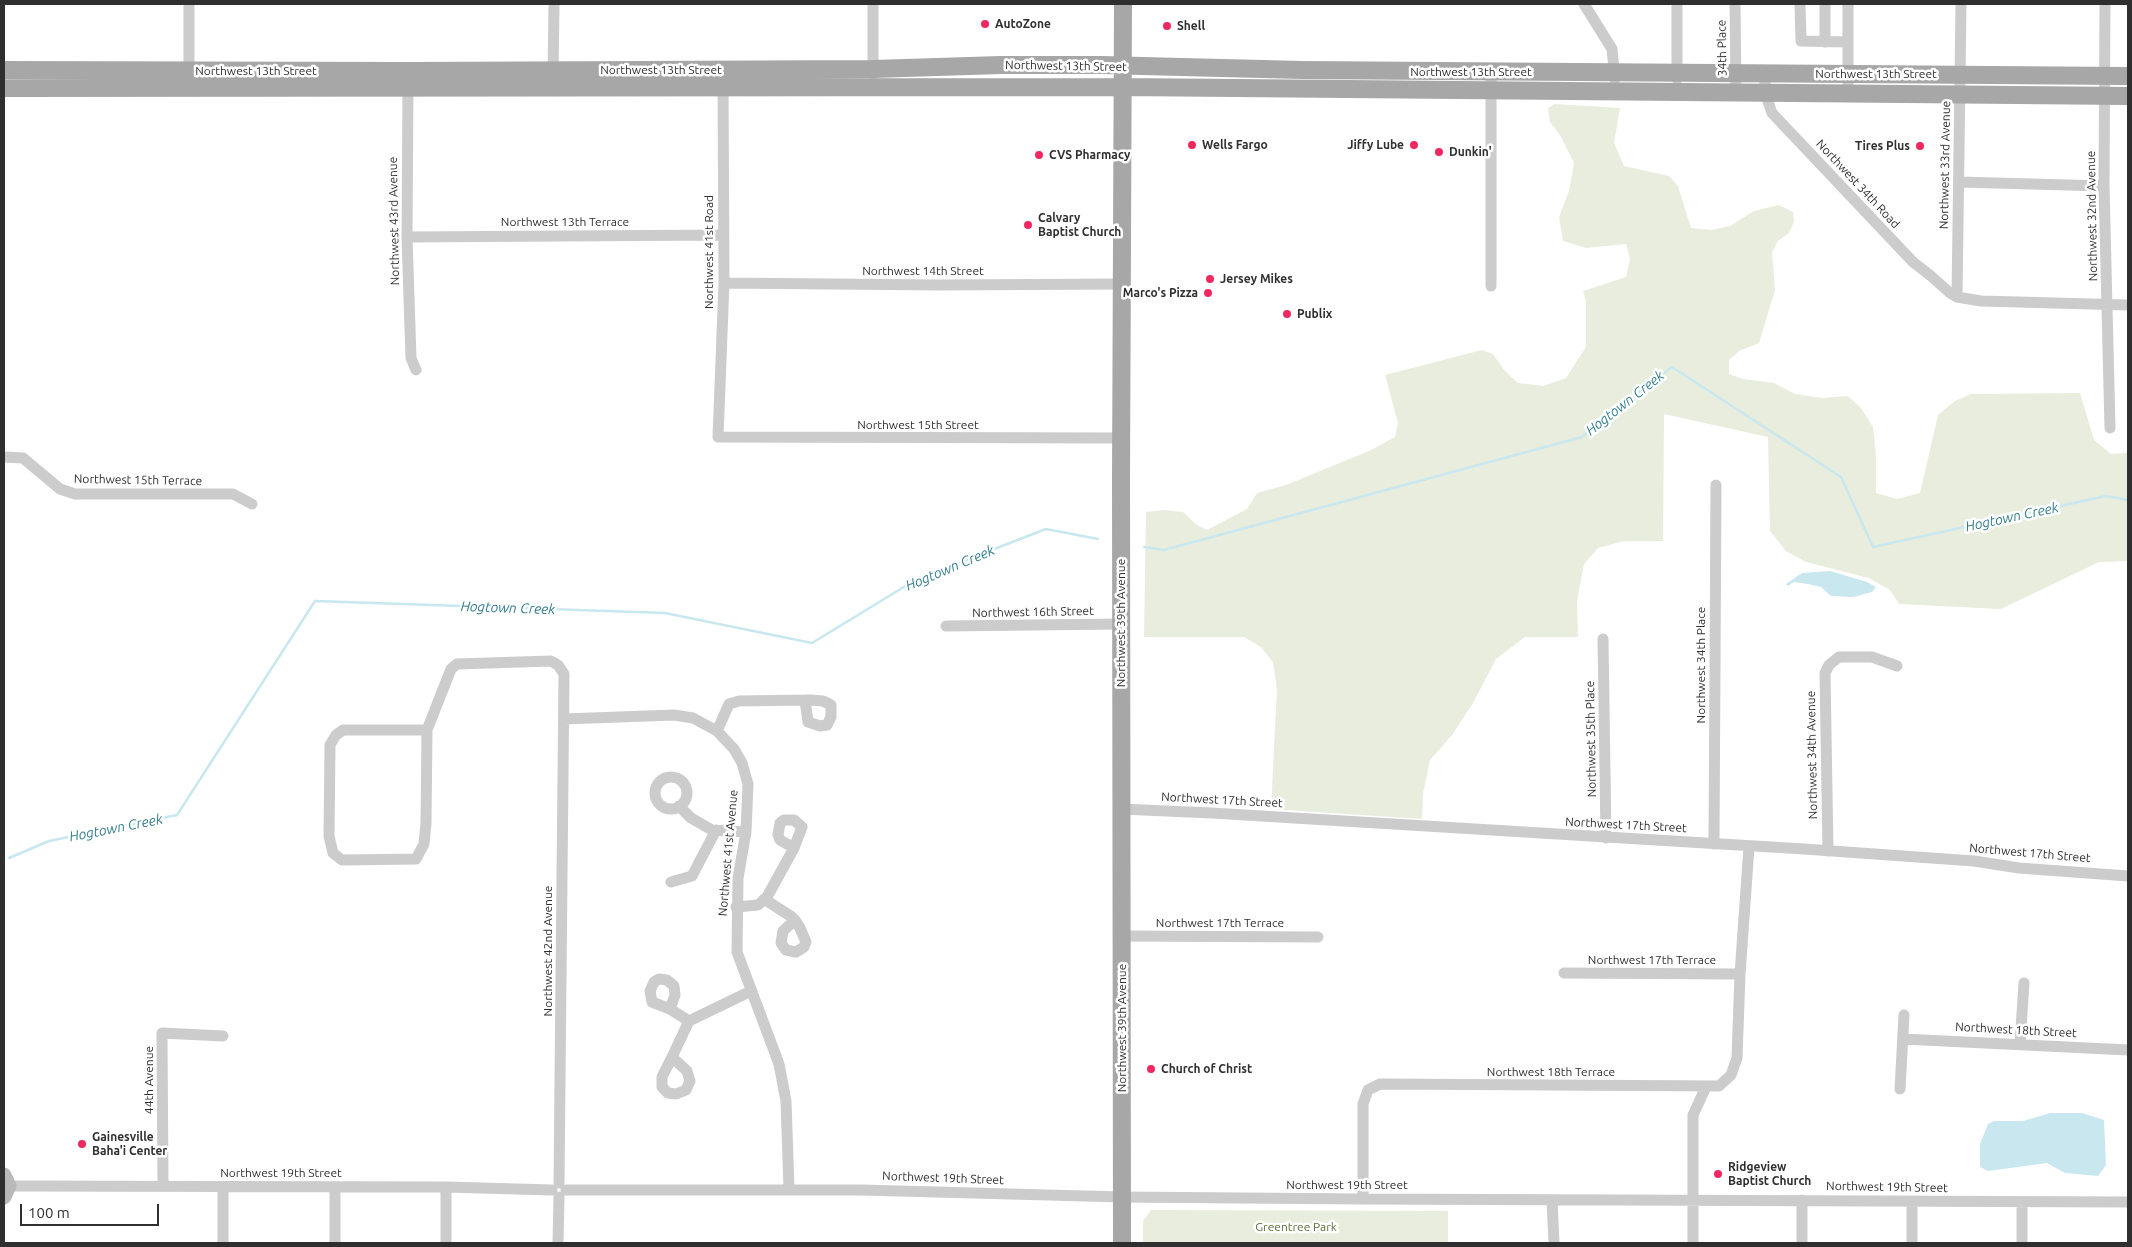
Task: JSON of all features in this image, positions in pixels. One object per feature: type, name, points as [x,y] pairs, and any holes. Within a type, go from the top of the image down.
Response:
[{"type":"main road","name":"Northwest 39th Avenue","points":[[1122,1243],[1120,624],[1123,4]]},
{"type":"main road","name":"Northwest 13th Street","points":[[4,88],[190,88],[408,80],[554,70],[873,69],[1011,65],[1491,72],[2128,76]]},
{"type":"main road","name":"Northwest 13th Street","points":[[4,70],[190,70],[553,88],[1123,87],[2128,96]]},
{"type":"street","points":[[189,4],[190,88]]},
{"type":"street","points":[[553,88],[554,4]]},
{"type":"street","points":[[873,4],[873,88]]},
{"type":"street","points":[[1584,4],[1612,49],[1615,92]]},
{"type":"street","points":[[1677,4],[1677,92]]},
{"type":"street","name":"34th Place","points":[[1735,4],[1736,92]]},
{"type":"street","points":[[1800,4],[1800,41],[1848,42]]},
{"type":"street","points":[[1824,4],[1825,42]]},
{"type":"street","points":[[1848,4],[1848,93]]},
{"type":"street","name":"Northwest 33rd Avenue","points":[[1958,297],[1960,4]]},
{"type":"street","name":"Northwest 32nd Avenue","points":[[2105,4],[2104,186],[2110,428]]},
{"type":"street","name":"Northwest 41st Road","points":[[718,434],[724,283],[723,70]]},
{"type":"street","points":[[1491,72],[1491,286]]},
{"type":"street","name":"Northwest 34th Road","points":[[1765,74],[1765,93],[1772,113],[1912,262],[1958,297]]},
{"type":"street","name":"Northwest 43rd Avenue","points":[[408,80],[407,237],[411,358],[416,370]]},
{"type":"street","points":[[1959,182],[2104,186]]},
{"type":"street","name":"Northwest 13th Terrace","points":[[407,237],[723,235]]},
{"type":"street","name":"Northwest 14th Street","points":[[724,283],[1121,284]]},
{"type":"street","points":[[1958,297],[1981,301],[2128,305]]},
{"type":"street","name":"Northwest 15th Street","points":[[718,434],[718,437],[742,438],[1121,438]]},
{"type":"street","name":"Northwest 15th Terrace","points":[[4,457],[23,458],[60,489],[75,494],[233,494],[252,504]]},
{"type":"street","name":"Northwest 34th Place","points":[[1714,844],[1716,485]]},
{"type":"street","name":"Northwest 16th Street","points":[[946,626],[1120,624]]},
{"type":"street","name":"Northwest 35th Place","points":[[1603,639],[1606,838]]},
{"type":"street","name":"Northwest 34th Avenue","points":[[1828,851],[1824,687],[1826,673],[1832,661],[1839,657],[1872,657],[1898,666]]},
{"type":"street","points":[[427,730],[343,730],[336,734],[330,745],[328,836],[333,853],[342,860],[416,859],[424,844],[426,823],[427,730],[452,669],[457,664],[551,661],[558,664],[564,674],[564,718]]},
{"type":"street","points":[[717,731],[729,704],[739,700],[805,700]]},
{"type":"street","name":"Northwest 41st Avenue","points":[[564,718],[674,714],[693,718],[717,731],[734,749],[742,763],[748,784],[746,832],[738,878],[736,907],[737,952],[779,1064],[786,1101],[789,1189]]},
{"type":"street","name":"Northwest 42nd Avenue","points":[[558,1243],[564,718]]},
{"type":"street","points":[[679,806],[691,818],[716,830],[746,832]]},
{"type":"street","name":"Northwest 17th Street","points":[[1121,809],[1221,813],[1828,851],[2128,876]]},
{"type":"street","points":[[671,882],[692,876],[716,830]]},
{"type":"street","points":[[1740,974],[1749,847]]},
{"type":"street","points":[[736,907],[758,905],[764,899],[794,848]]},
{"type":"street","points":[[764,899],[795,920]]},
{"type":"street","name":"Northwest 17th Terrace","points":[[1122,936],[1318,937]]},
{"type":"street","name":"Northwest 17th Terrace","points":[[1564,973],[1740,974]]},
{"type":"street","name":"Northwest 18th Terrace","points":[[1363,1199],[1363,1104],[1368,1090],[1380,1084],[1545,1086],[1588,1084],[1706,1088],[1719,1086],[1731,1075],[1737,1058],[1740,974]]},
{"type":"street","points":[[2020,1044],[2024,983]]},
{"type":"street","points":[[672,1057],[689,1021],[751,991]]},
{"type":"street","points":[[670,1009],[689,1021]]},
{"type":"street","points":[[1900,1089],[1904,1015]]},
{"type":"street","name":"44th Avenue","points":[[163,1186],[162,1033],[223,1036]]},
{"type":"street","name":"Northwest 18th Street","points":[[1903,1039],[2128,1050]]},
{"type":"street","points":[[1694,1243],[1693,1115],[1706,1088]]},
{"type":"street","name":"Northwest 19th Street","points":[[6,1186],[446,1187],[559,1190],[789,1189],[1122,1197],[1802,1200],[2022,1203],[2128,1202]]},
{"type":"street","points":[[223,1187],[223,1243]]},
{"type":"street","points":[[335,1243],[336,1187]]},
{"type":"street","points":[[446,1187],[446,1243]]},
{"type":"street","points":[[1552,1200],[1554,1243]]},
{"type":"street","points":[[1802,1200],[1802,1243]]},
{"type":"street","points":[[1912,1201],[1912,1243]]},
{"type":"street","points":[[2022,1203],[2022,1243]]},
{"type":"green space","points":[[1555,104],[1620,108],[1614,143],[1624,166],[1669,176],[1678,186],[1691,228],[1711,230],[1730,226],[1754,211],[1779,205],[1793,212],[1794,222],[1789,233],[1778,241],[1772,252],[1775,290],[1759,343],[1739,351],[1729,360],[1729,374],[1743,379],[1774,383],[1795,394],[1821,398],[1848,396],[1861,408],[1873,427],[1876,455],[1876,493],[1897,499],[1920,493],[1938,415],[1955,401],[1971,394],[2080,393],[2094,440],[2111,454],[2128,453],[2128,561],[2099,562],[2001,609],[1899,604],[1890,590],[1869,578],[1806,562],[1786,551],[1770,531],[1768,437],[1664,414],[1663,541],[1624,541],[1598,548],[1584,564],[1577,601],[1578,637],[1525,637],[1496,659],[1473,703],[1452,735],[1430,760],[1423,794],[1422,819],[1271,809],[1277,689],[1273,662],[1261,647],[1244,637],[1144,637],[1146,512],[1164,510],[1183,512],[1197,525],[1207,530],[1247,509],[1257,493],[1286,485],[1369,451],[1395,437],[1398,423],[1385,375],[1482,350],[1493,354],[1504,370],[1518,383],[1543,386],[1566,378],[1586,347],[1586,301],[1583,291],[1626,277],[1630,259],[1626,244],[1586,248],[1563,241],[1559,217],[1569,191],[1574,163],[1560,135],[1550,122],[1548,108]]},
{"type":"green space","name":"Greentree Park","points":[[1151,1210],[1448,1211],[1448,1243],[1143,1243],[1143,1221]]},
{"type":"water","points":[[1830,571],[1867,582],[1876,587],[1872,592],[1853,597],[1831,596],[1821,587],[1808,584],[1794,582],[1788,586],[1786,584],[1802,573]]},
{"type":"water","points":[[2050,1113],[2082,1113],[2104,1120],[2106,1165],[2098,1176],[2065,1173],[2047,1163],[1988,1171],[1980,1167],[1980,1144],[1988,1124],[1994,1121],[2023,1121]]},
{"type":"waterway","name":"Hogtown Creek","points":[[1144,547],[1164,550],[1582,437],[1672,367],[1841,477],[1873,547],[2106,496],[2128,500]]},
{"type":"waterway","name":"Hogtown Creek","points":[[9,858],[49,841],[177,815],[315,601],[665,613],[812,643],[917,579],[1046,529],[1098,539]]},
{"type":"place","name":"AutoZone","points":[[985,24]]},
{"type":"place","name":"Shell","points":[[1167,26]]},
{"type":"place","name":"Wells Fargo","points":[[1192,145]]},
{"type":"place","name":"Jiffy Lube","points":[[1414,145]]},
{"type":"place","name":"Tires Plus","points":[[1920,146]]},
{"type":"place","name":"Dunkin'","points":[[1439,152]]},
{"type":"place","name":"CVS Pharmacy","points":[[1039,155]]},
{"type":"place","name":"Calvary Baptist Church","points":[[1028,225]]},
{"type":"place","name":"Jersey Mikes","points":[[1210,279]]},
{"type":"place","name":"Marco's Pizza","points":[[1208,293]]},
{"type":"place","name":"Publix","points":[[1287,314]]},
{"type":"place","name":"Church of Christ","points":[[1151,1069]]},
{"type":"place","name":"Gainesville Baha'i Center","points":[[82,1144]]},
{"type":"place","name":"Ridgeview Baptist Church","points":[[1718,1174]]}]
